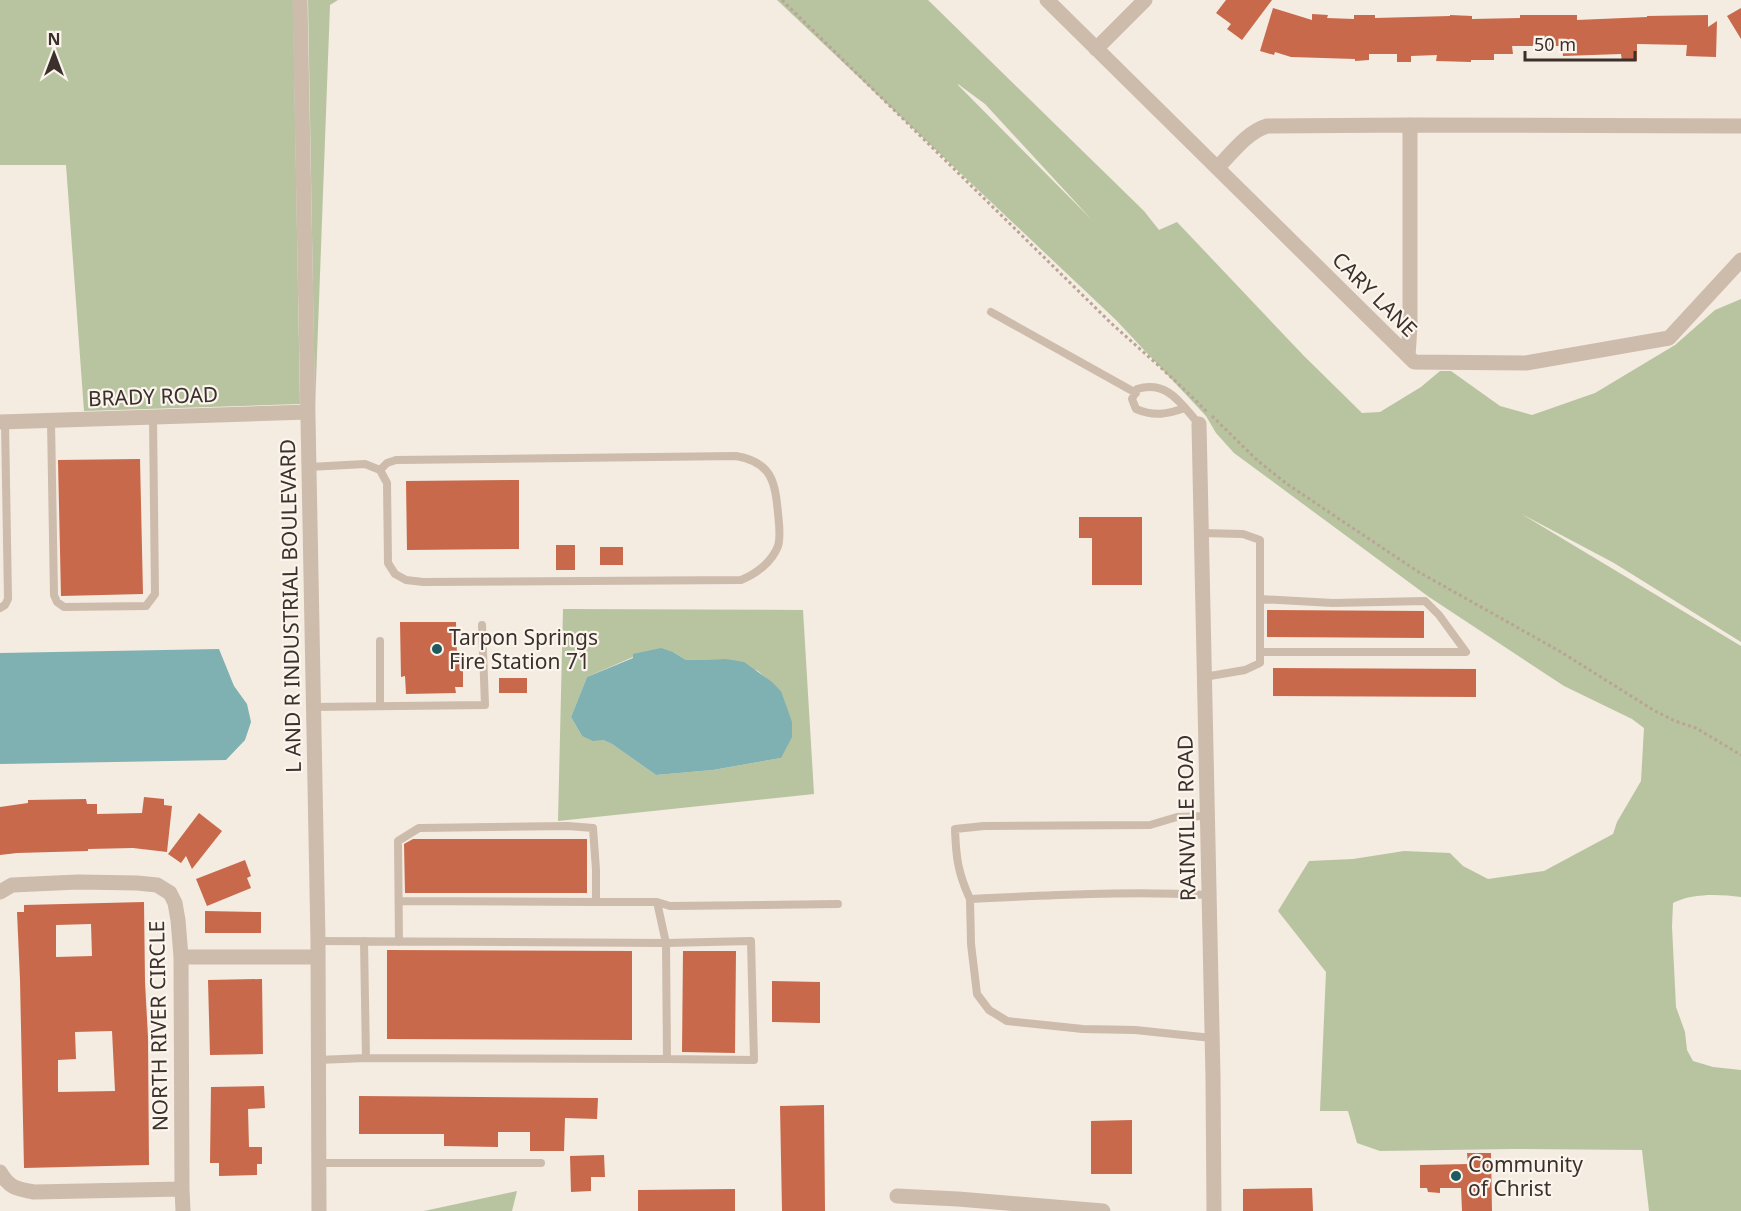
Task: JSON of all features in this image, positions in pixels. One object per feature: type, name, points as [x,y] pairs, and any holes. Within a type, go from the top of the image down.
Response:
[{"type":"street","name":"L AND R INDUSTRIAL BOULEVARD","points":[[300,0],[318,949],[319,1211]]},
{"type":"street","name":"CARY LANE","points":[[1047,0],[1414,362],[1526,363],[1669,339],[1741,261]]},
{"type":"street","points":[[1096,48],[1144,0]]},
{"type":"street","points":[[1408,356],[1410,125]]},
{"type":"street","points":[[1217,168],[1251,133],[1267,126],[1741,126]]},
{"type":"street","name":"BRADY ROAD","points":[[2,422],[308,412]]},
{"type":"street","name":"RAINVILLE ROAD","points":[[1199,424],[1214,1211]]},
{"type":"street","name":"NORTH RIVER CIRCLE","points":[[0,892],[12,885],[90,882],[157,885],[170,892],[178,920],[180,957],[183,1211]]},
{"type":"street","points":[[180,957],[318,949]]},
{"type":"street","points":[[0,1172],[5,1181],[16,1188],[34,1192],[182,1189]]},
{"type":"street","points":[[897,1196],[1103,1211]]},
{"type":"lane","points":[[991,312],[1136,393]]},
{"type":"lane","points":[[1185,408],[1167,414],[1146,413],[1136,409],[1132,399],[1137,389],[1149,386],[1172,393],[1199,424]]},
{"type":"lane","points":[[51,421],[54,595],[57,602],[64,607],[146,606],[155,594],[153,418]]},
{"type":"lane","points":[[0,608],[8,599],[2,422]]},
{"type":"lane","points":[[309,467],[365,464],[380,470],[387,483],[388,562],[395,574],[406,580],[423,582],[741,580],[761,568],[771,558],[778,545],[779,527],[775,487],[762,466],[750,458],[736,456],[396,460],[380,470]]},
{"type":"lane","points":[[1201,532],[1243,534],[1260,540],[1260,663],[1245,670],[1204,677]]},
{"type":"lane","points":[[1260,599],[1333,603],[1425,601],[1439,615],[1466,652],[1260,652]]},
{"type":"lane","points":[[313,707],[485,705],[482,625]]},
{"type":"lane","points":[[380,641],[380,706]]},
{"type":"lane","points":[[1207,816],[1177,817],[1150,825],[984,826],[955,829],[956,859],[961,879],[970,899],[971,944],[977,994],[989,1010],[1007,1021],[1212,1038]]},
{"type":"lane","points":[[399,942],[398,841],[419,828],[568,826],[593,828],[596,902]]},
{"type":"lane","points":[[970,899],[1115,893],[1208,894]]},
{"type":"lane","points":[[399,901],[657,902],[670,906],[838,904]]},
{"type":"lane","points":[[657,902],[666,943],[667,1059]]},
{"type":"lane","points":[[318,949],[364,941],[666,943],[751,941],[753,1059],[366,1058],[318,1060]]},
{"type":"lane","points":[[364,941],[366,1058]]},
{"type":"lane","points":[[319,1163],[541,1163]]},
{"type":"path","points":[[782,0],[1112,324],[1181,385],[1258,461],[1287,484],[1417,571],[1561,652],[1655,711],[1696,728],[1741,756]]},
{"type":"green space","points":[[0,0],[293,0],[300,404],[84,411],[66,165],[0,165]]},
{"type":"green space","points":[[308,0],[338,0],[330,5],[315,409]]},
{"type":"green space","points":[[777,0],[928,0],[1144,211],[1159,230],[1177,222],[1304,356],[1362,413],[1380,412],[1421,387],[1440,371],[1451,371],[1500,406],[1532,415],[1595,393],[1675,345],[1715,310],[1741,299],[1741,642],[1614,563],[1520,513],[1741,646],[1741,897],[1706,895],[1689,897],[1673,903],[1672,927],[1676,1007],[1685,1032],[1687,1050],[1693,1061],[1713,1067],[1741,1070],[1741,1211],[1649,1211],[1642,1150],[1380,1151],[1357,1143],[1348,1111],[1320,1111],[1326,972],[1278,911],[1309,861],[1353,859],[1404,851],[1450,853],[1463,866],[1488,879],[1544,871],[1613,834],[1617,822],[1641,781],[1644,728],[1632,719],[1564,686],[1429,597],[1234,453],[1216,433],[1206,416],[1116,320]],"holes":[[[958,84],[985,104],[1092,220]]]},
{"type":"green space","points":[[563,609],[803,610],[814,794],[558,821]],"holes":[[[673,652],[686,660],[726,659],[758,671],[781,691],[781,758],[713,770],[656,775],[612,744],[582,736],[571,717],[587,677],[633,657]]]},
{"type":"green space","points":[[517,1191],[512,1211],[424,1211]]},
{"type":"water","points":[[661,648],[686,660],[726,659],[744,662],[772,682],[781,691],[792,722],[792,737],[781,758],[713,770],[656,775],[612,744],[603,740],[593,741],[582,736],[571,717],[587,677],[633,658],[633,654]]},
{"type":"water","points":[[219,649],[234,686],[247,704],[251,722],[245,740],[226,760],[0,764],[0,653]]},
{"type":"building","points":[[1226,0],[1272,0],[1242,40],[1227,29],[1231,24],[1216,13]]},
{"type":"building","points":[[1273,8],[1312,20],[1312,14],[1328,15],[1327,18],[1354,19],[1354,15],[1375,15],[1375,18],[1450,15],[1472,16],[1472,19],[1520,18],[1520,15],[1577,15],[1577,20],[1708,15],[1708,27],[1717,21],[1716,57],[1686,56],[1687,45],[1637,44],[1637,61],[1622,61],[1621,54],[1563,56],[1562,46],[1512,46],[1513,54],[1494,54],[1494,60],[1471,60],[1471,62],[1436,61],[1437,55],[1411,56],[1411,62],[1397,62],[1397,54],[1369,54],[1369,60],[1355,61],[1355,59],[1291,57],[1275,52],[1274,55],[1260,51]]},
{"type":"building","points":[[1741,8],[1741,39],[1727,16]]},
{"type":"building","points":[[140,459],[143,594],[61,596],[58,460]]},
{"type":"building","points":[[519,480],[519,549],[407,550],[406,481]]},
{"type":"building","points":[[1079,517],[1142,517],[1142,585],[1092,585],[1092,538],[1079,538]]},
{"type":"building","points":[[556,545],[575,545],[575,570],[556,570]]},
{"type":"building","points":[[600,547],[623,547],[623,565],[600,565]]},
{"type":"building","points":[[1267,610],[1424,611],[1424,638],[1267,637]]},
{"type":"building","points":[[400,622],[456,622],[457,656],[463,656],[463,687],[455,687],[456,693],[406,694],[405,676],[401,677]]},
{"type":"building","points":[[1273,668],[1476,669],[1476,697],[1273,696]]},
{"type":"building","points":[[499,678],[527,678],[527,693],[499,693]]},
{"type":"building","points":[[144,797],[164,799],[164,805],[172,806],[167,852],[133,848],[0,855],[0,807],[28,803],[28,800],[86,799],[87,804],[97,804],[97,814],[142,813]]},
{"type":"building","points":[[199,813],[222,831],[192,869],[186,856],[181,863],[168,854]]},
{"type":"building","points":[[413,839],[587,839],[587,893],[405,893],[404,844]]},
{"type":"building","points":[[245,860],[251,876],[247,878],[251,888],[207,906],[196,879]]},
{"type":"building","points":[[144,902],[149,1165],[24,1168],[17,912],[24,912],[24,905]],"holes":[[[91,924],[92,956],[56,957],[56,925]],[[112,1031],[115,1091],[58,1092],[58,1060],[76,1059],[75,1032]]]},
{"type":"building","points":[[205,911],[261,912],[261,933],[205,933]]},
{"type":"building","points":[[387,950],[632,951],[632,1040],[387,1039]]},
{"type":"building","points":[[683,951],[736,951],[735,1053],[682,1052]]},
{"type":"building","points":[[262,979],[263,1054],[210,1055],[208,980]]},
{"type":"building","points":[[772,981],[820,982],[820,1023],[772,1022]]},
{"type":"building","points":[[264,1086],[265,1108],[248,1109],[249,1147],[262,1147],[262,1164],[257,1164],[257,1175],[219,1176],[219,1163],[210,1163],[211,1087]]},
{"type":"building","points":[[359,1096],[598,1098],[597,1119],[565,1118],[564,1151],[530,1151],[530,1132],[498,1132],[498,1147],[444,1146],[444,1134],[359,1134]]},
{"type":"building","points":[[824,1105],[825,1211],[782,1211],[780,1106]]},
{"type":"building","points":[[1132,1120],[1132,1174],[1091,1174],[1091,1121]]},
{"type":"building","name":"Community of Christ","points":[[1467,1153],[1491,1153],[1492,1211],[1462,1211],[1461,1188],[1440,1188],[1440,1193],[1428,1192],[1427,1188],[1420,1188],[1420,1165],[1468,1164]]},
{"type":"building","points":[[604,1155],[605,1177],[591,1177],[591,1191],[571,1192],[570,1156]]},
{"type":"building","points":[[1312,1188],[1313,1211],[1243,1211],[1243,1189]]},
{"type":"building","points":[[735,1189],[735,1211],[638,1211],[638,1190]]},
{"type":"place","name":"Tarpon Springs Fire Station 71","points":[[437,649]]},
{"type":"place","name":"Community of Christ","points":[[1456,1176]]}]
